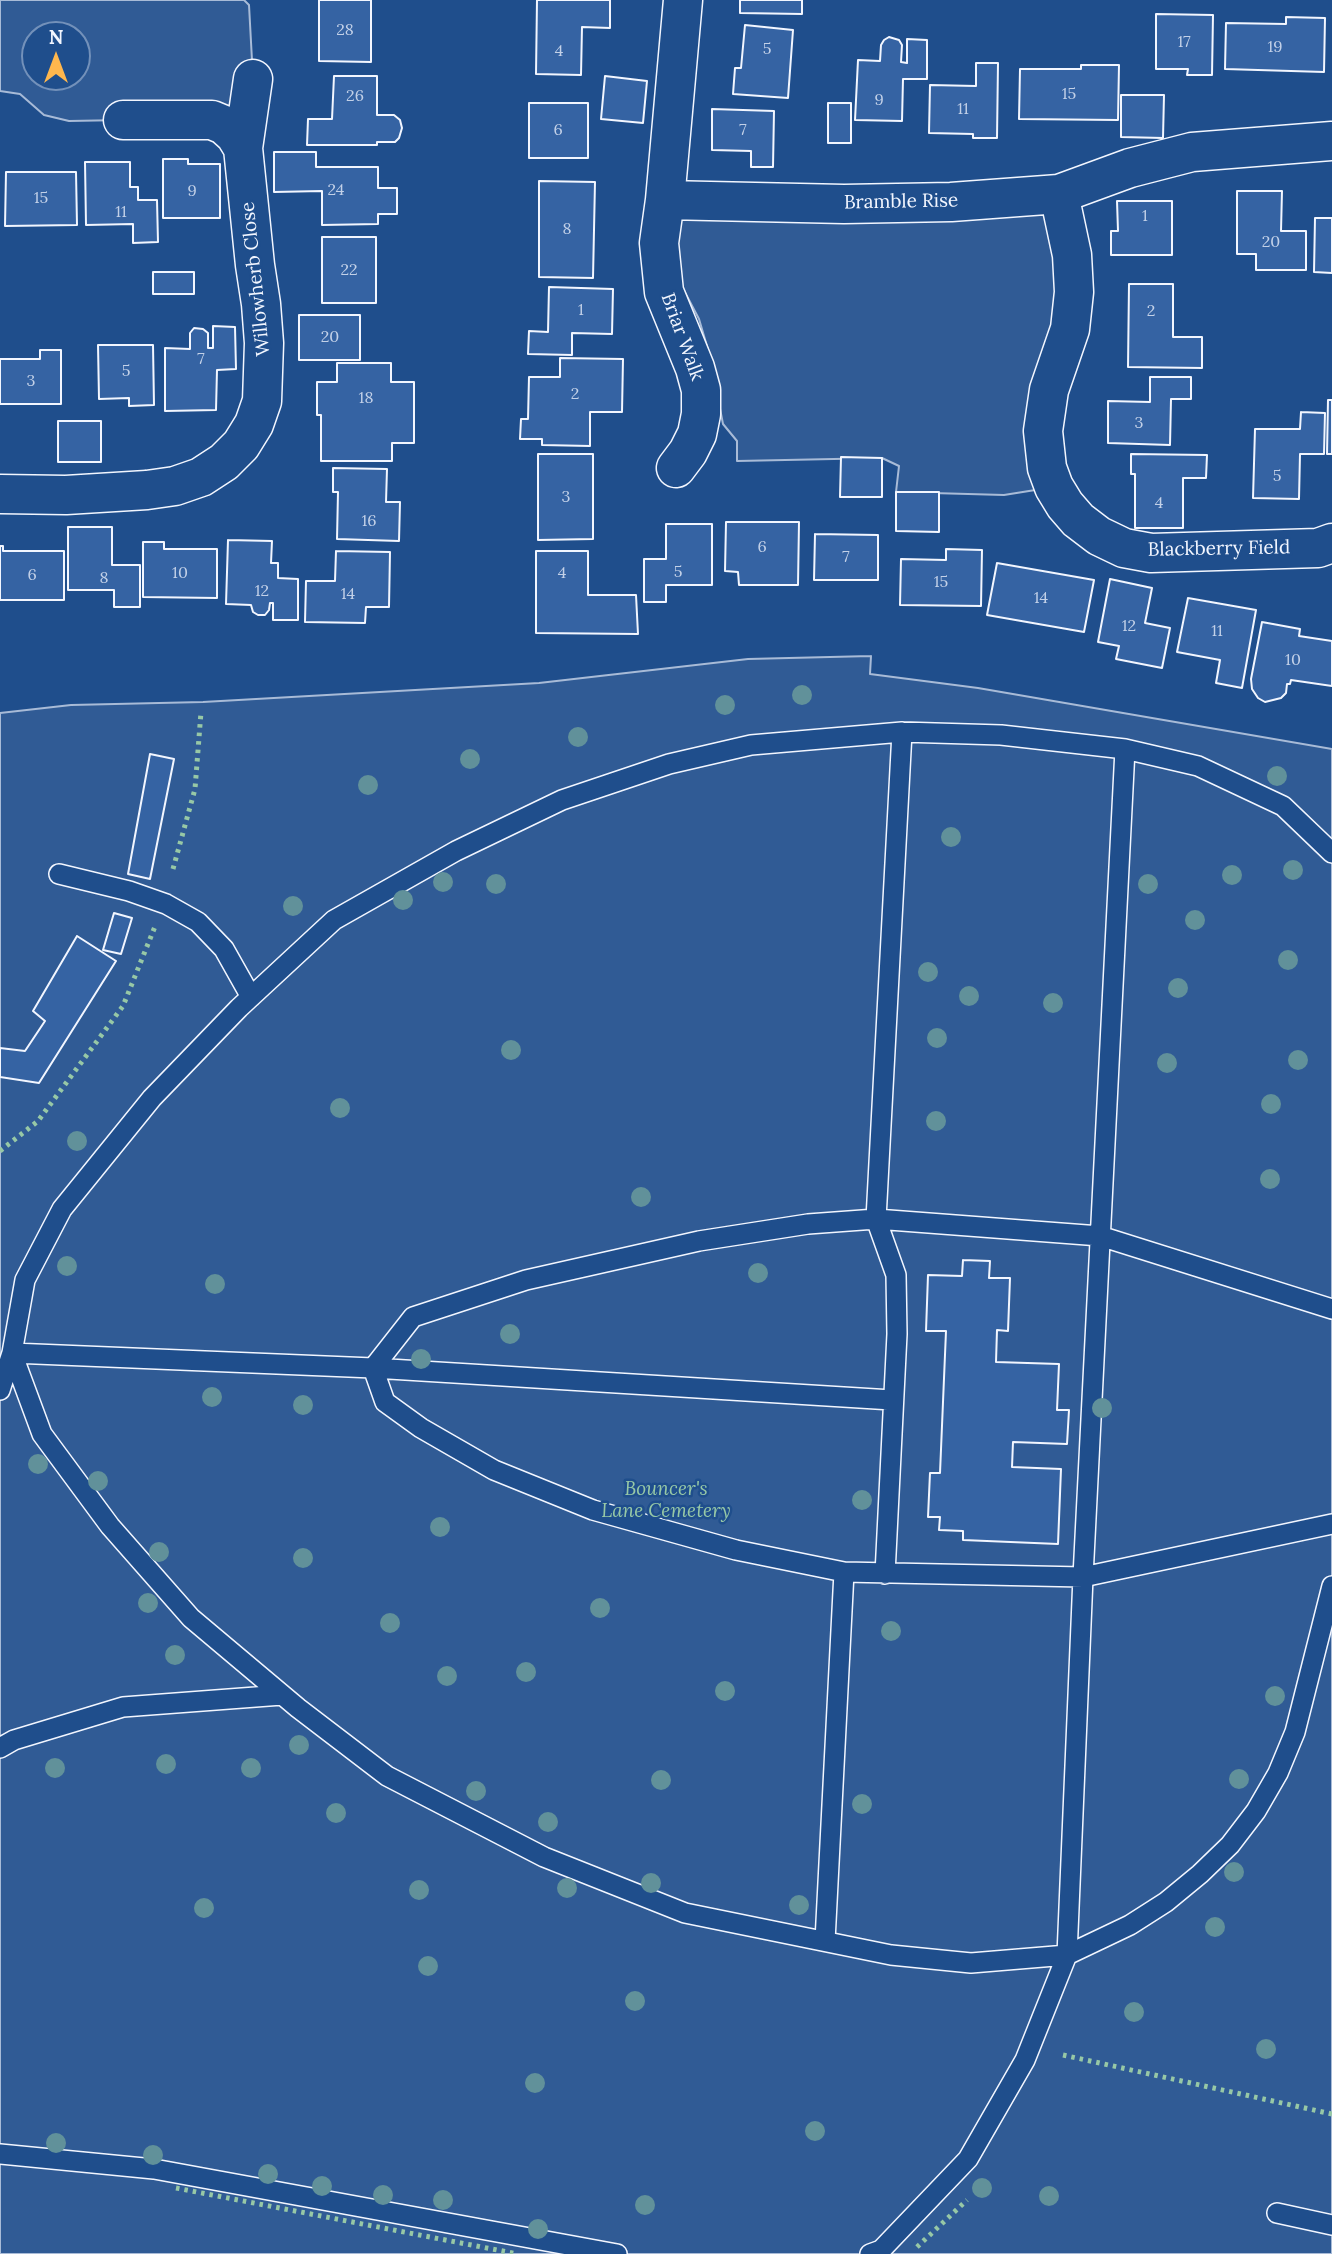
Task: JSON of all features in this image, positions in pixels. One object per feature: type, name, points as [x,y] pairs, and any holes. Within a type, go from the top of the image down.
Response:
[{"type":"street","points":[[665,200],[683,0]]},
{"type":"street","name":"Willowherb Close","points":[[0,494],[66,495],[175,486],[201,477],[224,462],[241,445],[254,424],[262,401],[264,372],[261,304],[243,148],[253,79]]},
{"type":"street","points":[[123,120],[212,120],[224,125],[235,135],[243,148]]},
{"type":"street","name":"Bramble Rise","points":[[665,200],[857,204],[951,202],[1059,194],[1130,168],[1192,152],[1332,141]]},
{"type":"street","name":"Blackberry Field","points":[[1059,194],[1072,255],[1074,292],[1070,329],[1049,390],[1043,431],[1046,468],[1065,505],[1078,520],[1099,536],[1124,548],[1151,553],[1318,548],[1332,543]]},
{"type":"street","name":"Briar Walk","points":[[665,200],[659,243],[664,292],[695,368],[701,390],[702,414],[688,452],[676,468]]},
{"type":"lane","points":[[885,1574],[897,1334],[896,1275],[876,1219],[902,732]]},
{"type":"lane","points":[[0,1390],[12,1353],[25,1280],[62,1209],[152,1098],[251,997],[334,920],[456,851],[562,800],[669,764],[751,745],[902,732],[1001,735],[1125,749],[1198,766],[1283,806],[1332,853]]},
{"type":"lane","points":[[870,2254],[881,2250],[968,2159],[1025,2060],[1067,1955],[1083,1577],[1125,749]]},
{"type":"lane","points":[[59,874],[129,891],[166,904],[198,922],[224,949],[251,997]]},
{"type":"lane","points":[[373,1368],[413,1317],[526,1280],[699,1241],[808,1224],[876,1219],[1100,1236],[1332,1309]]},
{"type":"lane","points":[[12,1353],[373,1368],[892,1400]]},
{"type":"lane","points":[[12,1353],[43,1434],[110,1526],[191,1618],[282,1695],[387,1776],[544,1857],[685,1913],[891,1955],[971,1962],[1067,1955],[1130,1925],[1166,1902],[1200,1874],[1230,1845],[1256,1811],[1278,1773],[1295,1732],[1332,1586]]},
{"type":"lane","points":[[373,1368],[385,1402],[421,1428],[494,1470],[593,1510],[736,1550],[844,1572],[1083,1577],[1332,1524]]},
{"type":"lane","points":[[825,1941],[844,1572]]},
{"type":"lane","points":[[0,1748],[14,1740],[123,1707],[282,1695]]},
{"type":"lane","points":[[0,2154],[154,2169],[617,2254]]},
{"type":"lane","points":[[1277,2213],[1332,2225]]},
{"type":"shaded area","points":[[0,0],[244,0],[249,5],[253,79],[235,135],[123,120],[69,121],[44,115],[20,94],[0,91]]},
{"type":"shaded area","points":[[1059,194],[1054,487],[1004,495],[896,492],[899,466],[882,458],[737,461],[737,441],[723,424],[709,353],[699,319],[659,243],[665,200]]},
{"type":"shaded area","name":"Bouncer's Lane Cemetery","points":[[871,656],[870,674],[978,688],[1332,749],[1332,2254],[0,2254],[0,713],[71,705],[203,702],[539,683],[748,659]]},
{"type":"building","points":[[319,0],[371,0],[371,62],[319,61]]},
{"type":"building","points":[[537,0],[610,0],[610,28],[582,27],[581,75],[536,74]]},
{"type":"building","points":[[740,0],[802,0],[802,14],[740,13]]},
{"type":"building","points":[[1156,14],[1213,15],[1212,75],[1187,75],[1188,69],[1156,69]]},
{"type":"building","points":[[1286,17],[1325,18],[1324,72],[1225,69],[1226,23],[1286,24]]},
{"type":"building","points":[[745,25],[793,30],[788,98],[733,94],[735,68],[741,68]]},
{"type":"building","points":[[889,37],[899,40],[902,45],[901,62],[907,63],[907,39],[927,40],[927,79],[903,79],[902,121],[855,120],[858,60],[880,61],[881,45]]},
{"type":"building","points":[[976,63],[998,63],[997,138],[973,138],[973,134],[929,133],[930,85],[976,86]]},
{"type":"building","points":[[1081,65],[1119,65],[1118,120],[1019,119],[1020,69],[1081,69]]},
{"type":"building","points":[[334,76],[377,76],[377,115],[394,115],[400,120],[402,128],[395,142],[377,142],[377,145],[307,145],[308,119],[332,119]]},
{"type":"building","points":[[605,76],[647,81],[643,123],[601,119]]},
{"type":"building","points":[[1121,95],[1164,95],[1163,138],[1121,137]]},
{"type":"building","points":[[529,103],[588,103],[588,158],[529,158]]},
{"type":"building","points":[[828,103],[851,103],[851,143],[828,143]]},
{"type":"building","points":[[712,109],[774,111],[773,167],[751,167],[751,151],[712,150]]},
{"type":"building","points":[[274,152],[316,152],[316,167],[378,167],[378,188],[397,188],[397,214],[378,214],[378,224],[322,225],[322,191],[274,192]]},
{"type":"building","points":[[163,159],[188,159],[188,164],[220,164],[220,218],[163,218]]},
{"type":"building","points":[[85,162],[130,162],[130,187],[138,187],[138,200],[157,200],[158,242],[133,243],[133,224],[86,225]]},
{"type":"building","points":[[6,172],[76,172],[77,225],[5,226]]},
{"type":"building","points":[[539,181],[595,182],[593,278],[539,277]]},
{"type":"building","points":[[1237,191],[1282,191],[1281,231],[1306,231],[1306,270],[1256,270],[1256,254],[1237,254]]},
{"type":"building","points":[[1117,201],[1172,201],[1172,255],[1111,255],[1111,231],[1118,231]]},
{"type":"building","points":[[1315,218],[1332,218],[1332,273],[1314,272]]},
{"type":"building","points":[[322,237],[376,237],[376,303],[322,303]]},
{"type":"building","points":[[153,272],[194,272],[194,294],[153,294]]},
{"type":"building","points":[[1129,284],[1173,284],[1173,337],[1202,337],[1202,368],[1128,367]]},
{"type":"building","points":[[549,287],[613,289],[612,334],[572,333],[572,355],[528,354],[529,331],[548,332]]},
{"type":"building","points":[[299,315],[360,315],[360,360],[299,360]]},
{"type":"building","points":[[213,326],[235,327],[236,369],[217,370],[216,410],[165,411],[165,348],[190,349],[190,333],[194,328],[208,333],[208,348],[213,348]]},
{"type":"building","points":[[98,345],[153,345],[154,405],[129,406],[129,398],[99,399]]},
{"type":"building","points":[[40,350],[61,350],[61,404],[0,404],[0,359],[40,359]]},
{"type":"building","points":[[560,358],[623,359],[622,412],[590,412],[590,446],[542,445],[542,439],[520,439],[521,419],[528,419],[529,377],[560,377]]},
{"type":"building","points":[[337,363],[391,363],[391,382],[414,382],[414,443],[392,443],[392,461],[321,461],[321,415],[317,415],[317,382],[337,382]]},
{"type":"building","points":[[1150,377],[1191,377],[1191,399],[1171,399],[1170,445],[1108,443],[1108,401],[1150,402]]},
{"type":"building","points":[[1328,400],[1332,400],[1332,454],[1327,454]]},
{"type":"building","points":[[1301,412],[1325,413],[1324,454],[1300,454],[1299,499],[1253,498],[1255,429],[1300,429]]},
{"type":"building","points":[[58,421],[101,421],[101,462],[58,462]]},
{"type":"building","points":[[538,454],[593,454],[593,539],[538,540]]},
{"type":"building","points":[[1131,454],[1207,455],[1206,478],[1183,478],[1183,528],[1135,528],[1135,474],[1131,474]]},
{"type":"building","points":[[841,457],[882,458],[882,497],[840,497]]},
{"type":"building","points":[[333,468],[387,469],[386,502],[400,502],[399,541],[337,539],[338,492],[333,492]]},
{"type":"building","points":[[896,492],[939,492],[939,532],[896,531]]},
{"type":"building","points":[[726,522],[799,522],[798,585],[739,585],[738,572],[725,571]]},
{"type":"building","points":[[666,524],[712,524],[712,585],[666,585],[666,602],[644,602],[644,559],[666,559]]},
{"type":"building","points":[[68,527],[112,527],[112,565],[140,565],[140,607],[114,607],[114,590],[68,590]]},
{"type":"building","points":[[815,534],[878,535],[878,580],[814,580]]},
{"type":"building","points":[[228,540],[272,541],[271,563],[278,563],[278,578],[298,579],[298,620],[273,620],[273,603],[270,603],[265,615],[253,612],[251,605],[226,604]]},
{"type":"building","points":[[143,542],[164,542],[164,549],[217,549],[217,598],[143,597]]},
{"type":"building","points":[[0,546],[3,546],[3,551],[64,551],[64,600],[0,600]]},
{"type":"building","points":[[946,549],[982,550],[981,606],[900,605],[901,559],[946,560]]},
{"type":"building","points":[[336,551],[390,552],[389,607],[366,607],[365,623],[305,622],[306,581],[335,581]]},
{"type":"building","points":[[536,551],[588,551],[588,595],[636,595],[638,634],[536,633]]},
{"type":"building","points":[[997,563],[1094,580],[1084,632],[987,615]]},
{"type":"building","points":[[1110,579],[1152,588],[1145,623],[1170,628],[1162,668],[1116,659],[1119,646],[1098,642]]},
{"type":"building","points":[[1188,598],[1256,610],[1242,688],[1216,683],[1220,660],[1177,652]]},
{"type":"building","points":[[1262,622],[1300,629],[1299,636],[1332,641],[1332,686],[1291,680],[1281,698],[1265,702],[1258,698],[1252,689],[1251,679]]},
{"type":"building","points":[[150,754],[174,759],[150,879],[128,874]]},
{"type":"building","points":[[114,913],[132,918],[121,954],[103,950]]},
{"type":"building","points":[[77,936],[116,961],[39,1083],[0,1077],[0,1048],[25,1051],[45,1021],[33,1011]]},
{"type":"building","points":[[963,1260],[990,1261],[989,1278],[1010,1278],[1008,1331],[997,1330],[996,1362],[1059,1364],[1057,1410],[1069,1410],[1067,1444],[1013,1442],[1012,1467],[1061,1469],[1058,1544],[963,1540],[963,1531],[939,1530],[940,1517],[928,1517],[930,1473],[940,1473],[946,1331],[926,1331],[928,1275],[962,1276]]},
{"type":"hedge","points":[[173,869],[195,789],[201,712]]},
{"type":"hedge","points":[[0,1151],[38,1121],[123,1006],[156,924]]},
{"type":"hedge","points":[[1063,2055],[1332,2114]]},
{"type":"hedge","points":[[176,2188],[518,2254]]},
{"type":"hedge","points":[[917,2247],[967,2200]]}]
